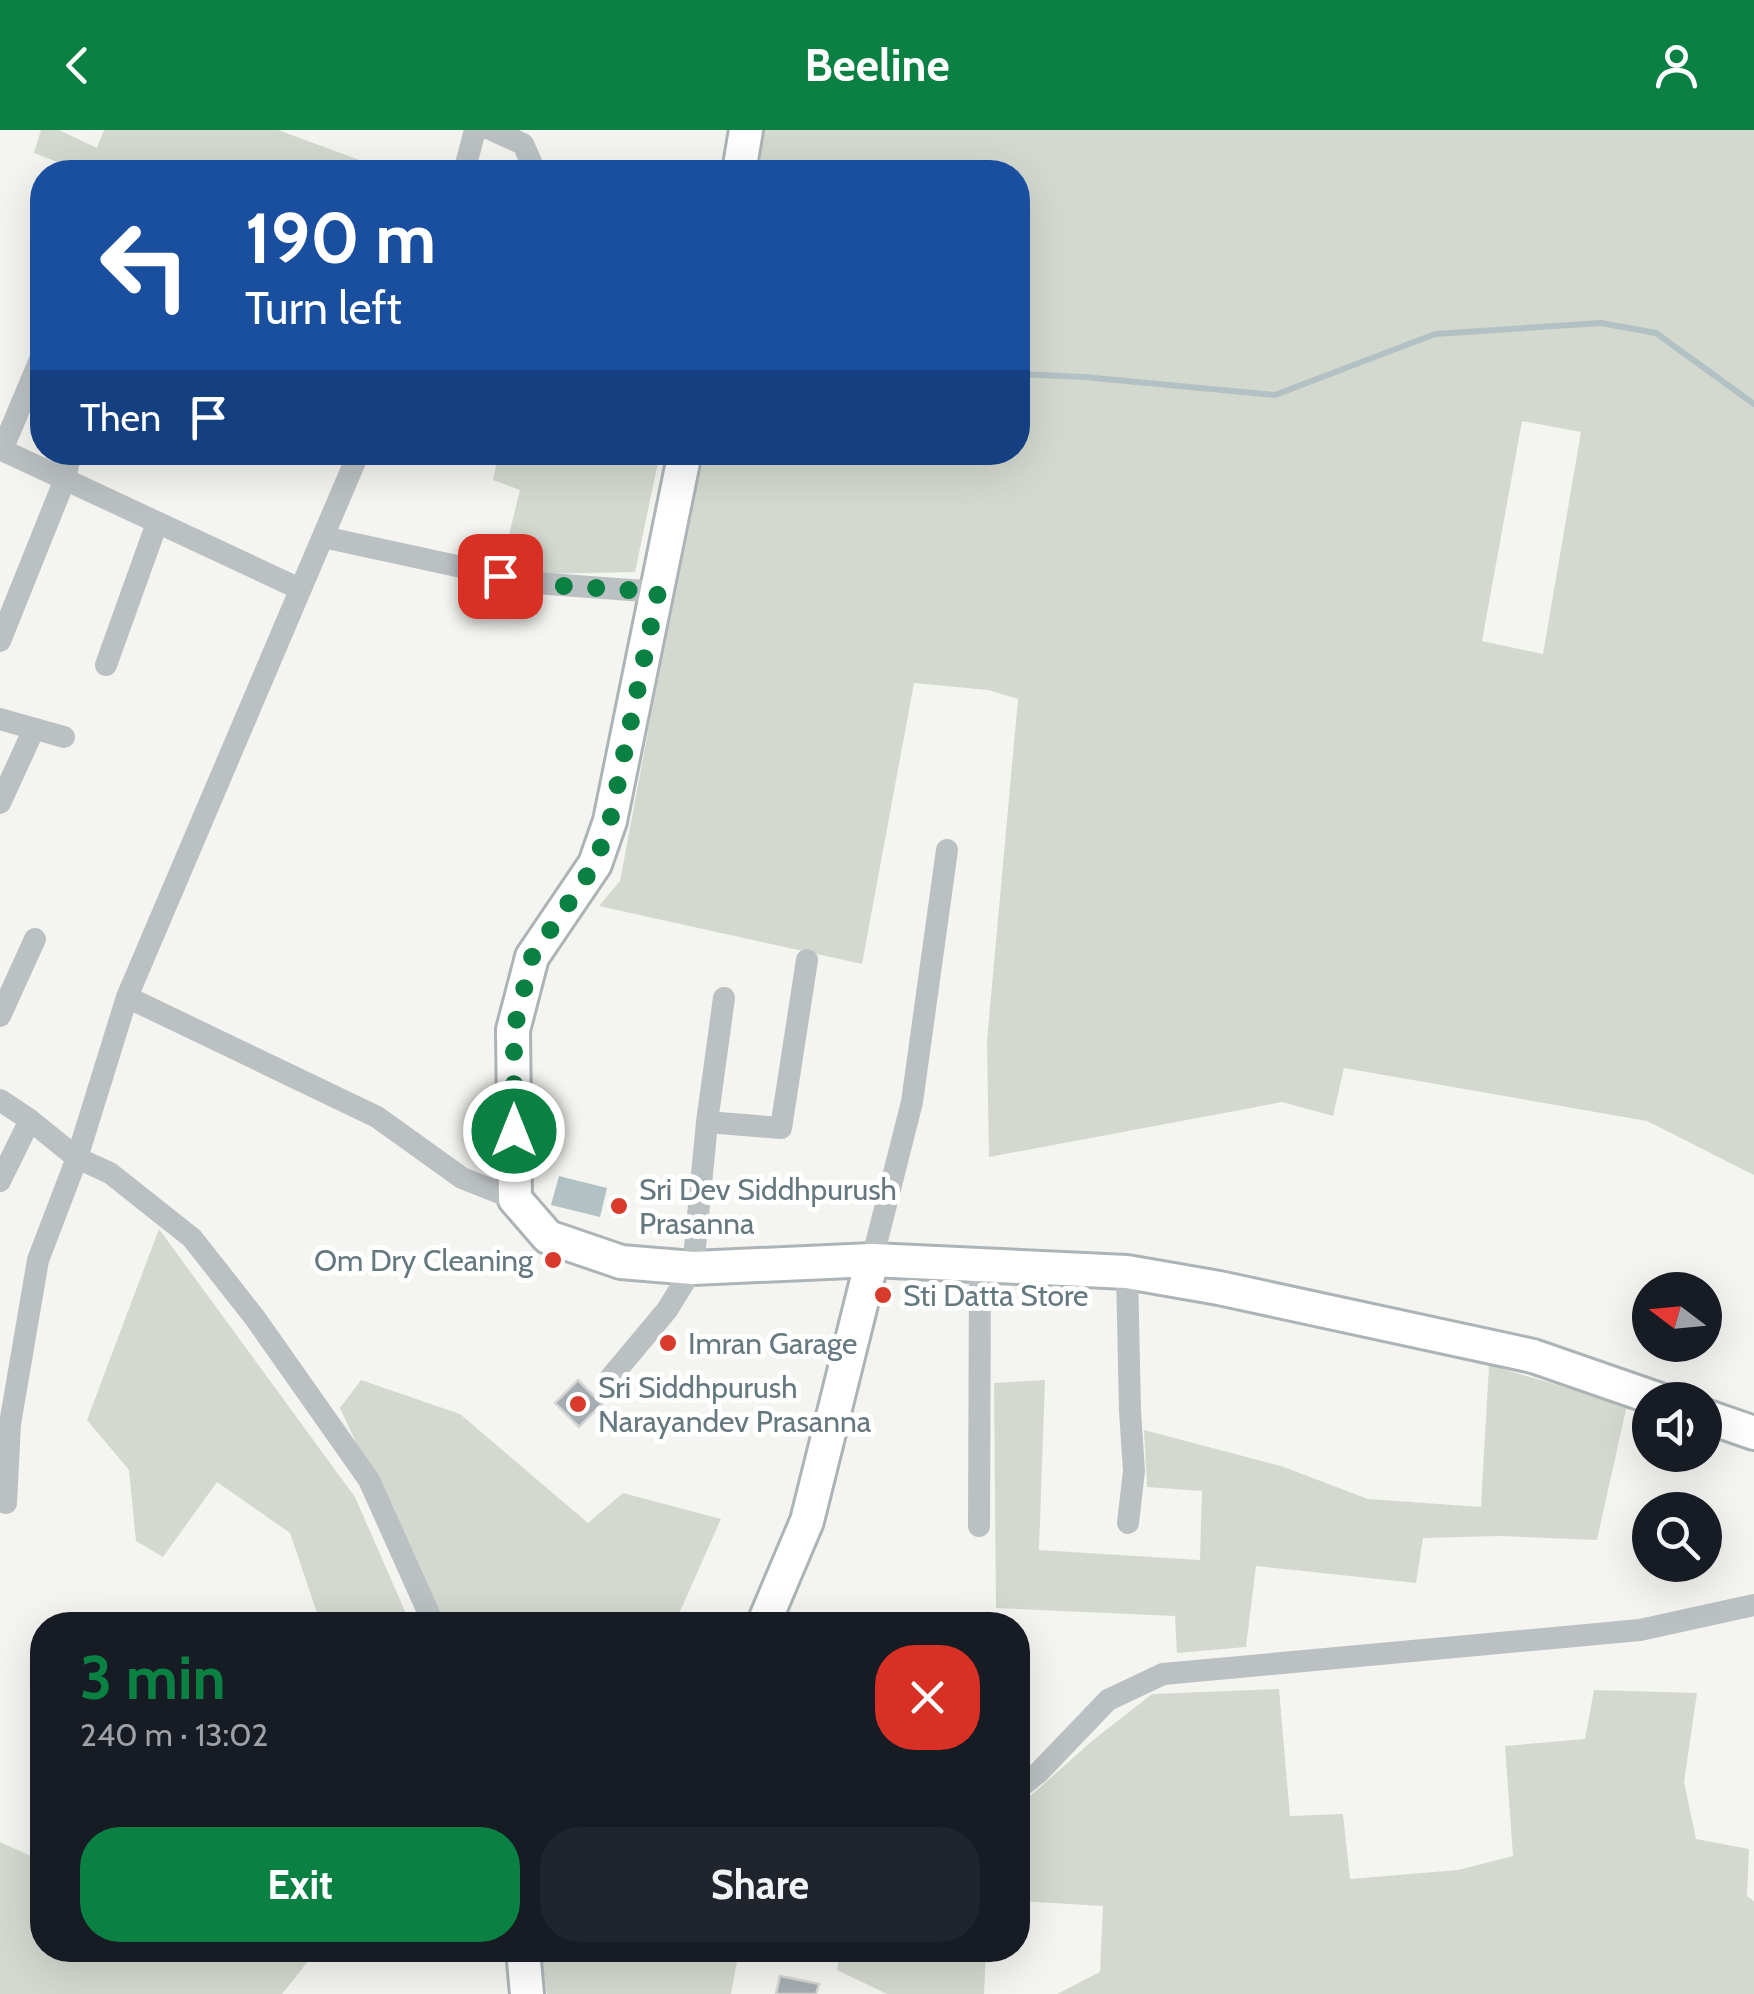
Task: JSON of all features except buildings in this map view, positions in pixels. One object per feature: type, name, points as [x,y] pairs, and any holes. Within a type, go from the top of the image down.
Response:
[{"type":"street","points":[[467,160],[474,130]]},
{"type":"street","points":[[492,130],[523,144],[530,160]]},
{"type":"street","points":[[741,160],[746,130]]},
{"type":"street","points":[[30,384],[1,450],[30,464]]},
{"type":"street","points":[[33,465],[300,589]]},
{"type":"street","points":[[0,641],[69,465]]},
{"type":"street","points":[[6,1503],[10,1424],[38,1260],[77,1158],[127,997],[353,465]]},
{"type":"street","points":[[515,1198],[514,1030],[532,957],[595,864],[610,821],[682,465]]},
{"type":"street","points":[[106,665],[157,522]]},
{"type":"street","points":[[323,536],[535,584],[658,592]]},
{"type":"street","points":[[0,719],[64,737]]},
{"type":"street","points":[[0,803],[34,729]]},
{"type":"street","points":[[769,1612],[807,1521],[912,1102],[947,850]]},
{"type":"street","points":[[0,1016],[35,939]]},
{"type":"street","points":[[706,1122],[781,1128],[807,960]]},
{"type":"street","points":[[127,997],[378,1117],[462,1178],[515,1198],[548,1237],[621,1262],[693,1268],[872,1260],[1127,1272],[1533,1356],[1632,1390]]},
{"type":"street","points":[[611,1376],[667,1310],[693,1268],[706,1122],[724,998]]},
{"type":"street","points":[[0,1100],[77,1158],[110,1173],[192,1238],[255,1318],[369,1480],[428,1612]]},
{"type":"street","points":[[0,1181],[30,1120]]},
{"type":"street","points":[[980,1265],[980,1526]]},
{"type":"street","points":[[1127,1272],[1134,1471],[1128,1523]]},
{"type":"street","points":[[0,1337],[25,1339]]},
{"type":"street","points":[[1722,1422],[1754,1433]]},
{"type":"street","points":[[1030,1779],[1108,1700],[1163,1674],[1640,1630],[1754,1605]]},
{"type":"street","points":[[524,1962],[527,1994]]},
{"type":"shaded area","points":[[41,130],[59,130],[97,148],[104,130],[278,130],[359,160],[52,160],[34,153]]},
{"type":"shaded area","points":[[763,130],[1754,130],[1754,1175],[1647,1121],[1344,1068],[1333,1116],[1282,1102],[989,1157],[987,1041],[1018,699],[988,690],[914,683],[862,964],[599,906],[620,881],[698,465],[1030,465],[1030,160],[756,160]],"holes":[[[1522,421],[1581,432],[1543,654],[1482,641]]]},
{"type":"shaded area","points":[[496,465],[657,465],[635,572],[535,574],[539,550],[508,539],[520,490],[493,480]]},
{"type":"shaded area","points":[[559,1176],[607,1188],[600,1217],[551,1205]]},
{"type":"shaded area","points":[[159,1229],[355,1497],[405,1612],[317,1612],[290,1533],[217,1482],[163,1557],[136,1541],[129,1470],[87,1420]]},
{"type":"shaded area","points":[[1489,1365],[1627,1405],[1597,1540],[1423,1538],[1416,1583],[1256,1566],[1246,1647],[1177,1653],[1175,1616],[996,1608],[994,1383],[1045,1380],[1039,1550],[1200,1560],[1202,1491],[1147,1487],[1144,1430],[1281,1466],[1368,1499],[1481,1507]]},
{"type":"shaded area","points":[[361,1380],[460,1414],[588,1523],[623,1493],[721,1519],[680,1612],[435,1612],[340,1408]]},
{"type":"shaded area","points":[[1279,1689],[1290,1816],[1343,1814],[1350,1879],[1458,1870],[1513,1856],[1505,1746],[1585,1739],[1594,1690],[1697,1693],[1684,1782],[1696,1839],[1749,1849],[1747,1896],[1754,1901],[1754,1994],[1057,1994],[1100,1972],[1103,1906],[1030,1902],[1030,1796],[1152,1694]]},
{"type":"shaded area","points":[[0,1842],[30,1856],[30,1962],[307,1962],[282,1994],[0,1994]]},
{"type":"shaded area","points":[[542,1962],[737,1962],[731,1994],[547,1994]]},
{"type":"shaded area","points":[[839,1962],[985,1962],[984,1994],[887,1994],[837,1970]]},
{"type":"waterway","points":[[1030,375],[1275,395],[1435,334],[1601,323],[1656,333],[1754,404]]},
{"type":"place","name":"Sri Dev Siddhpurush Prasanna","points":[[619,1206]]},
{"type":"place","name":"Om Dry Cleaning","points":[[553,1260]]},
{"type":"place","name":"Sti Datta Store","points":[[883,1295]]},
{"type":"place","name":"Imran Garage","points":[[668,1343]]},
{"type":"place","name":"Sri Siddhpurush Narayandev Prasanna","points":[[578,1404]]},
{"type":"route","points":[[500,576],[535,584],[658,592],[610,821],[595,864],[532,957],[514,1030],[514,1131]]}]
